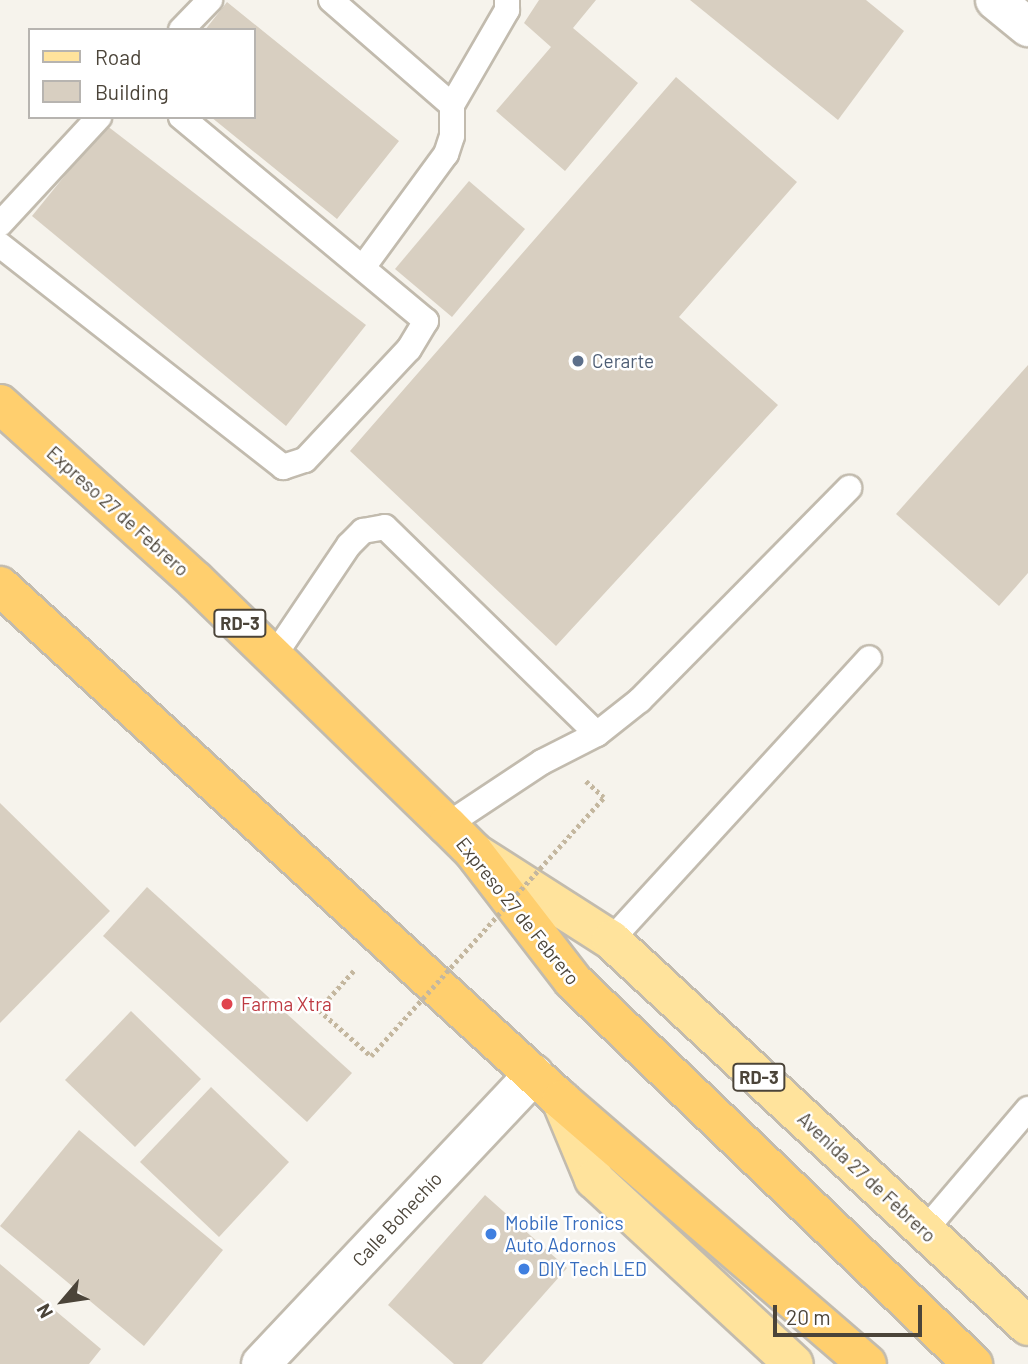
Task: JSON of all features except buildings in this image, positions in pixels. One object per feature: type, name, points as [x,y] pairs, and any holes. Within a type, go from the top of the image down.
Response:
[{"type":"highway","name":"Expreso 27 de Febrero","points":[[0,404],[274,656],[460,838],[573,981],[973,1364]]},
{"type":"highway","points":[[0,586],[561,1100],[867,1364]]},
{"type":"main road","name":"Avenida 27 de Febrero","points":[[460,838],[611,940],[1028,1326]]},
{"type":"main road","points":[[561,1100],[594,1178],[794,1364]]},
{"type":"street","points":[[995,0],[1028,27]]},
{"type":"street","name":"Calle Bohechío","points":[[261,1364],[534,1074]]},
{"type":"lane","points":[[183,28],[210,0]]},
{"type":"lane","points":[[331,0],[452,105]]},
{"type":"lane","points":[[364,266],[446,154],[452,136],[452,105],[507,10],[508,0]]},
{"type":"lane","points":[[0,224],[97,119]]},
{"type":"lane","points":[[0,245],[284,467],[305,460],[423,329],[426,321],[421,313],[183,119]]},
{"type":"lane","points":[[460,838],[542,762],[597,734],[640,700],[849,488]]},
{"type":"lane","points":[[274,656],[349,545],[363,531],[385,527],[597,734]]},
{"type":"lane","points":[[611,940],[869,658]]},
{"type":"lane","points":[[925,1230],[1028,1109]]},
{"type":"path","points":[[384,938],[319,1010],[371,1056],[604,797]]},
{"type":"place","name":"Cerarte","points":[[578,361]]},
{"type":"place","name":"Farma Xtra","points":[[227,1004]]},
{"type":"place","name":"Mobile Tronics Auto Adornos","points":[[491,1234]]},
{"type":"place","name":"DIY Tech LED","points":[[524,1269]]}]
